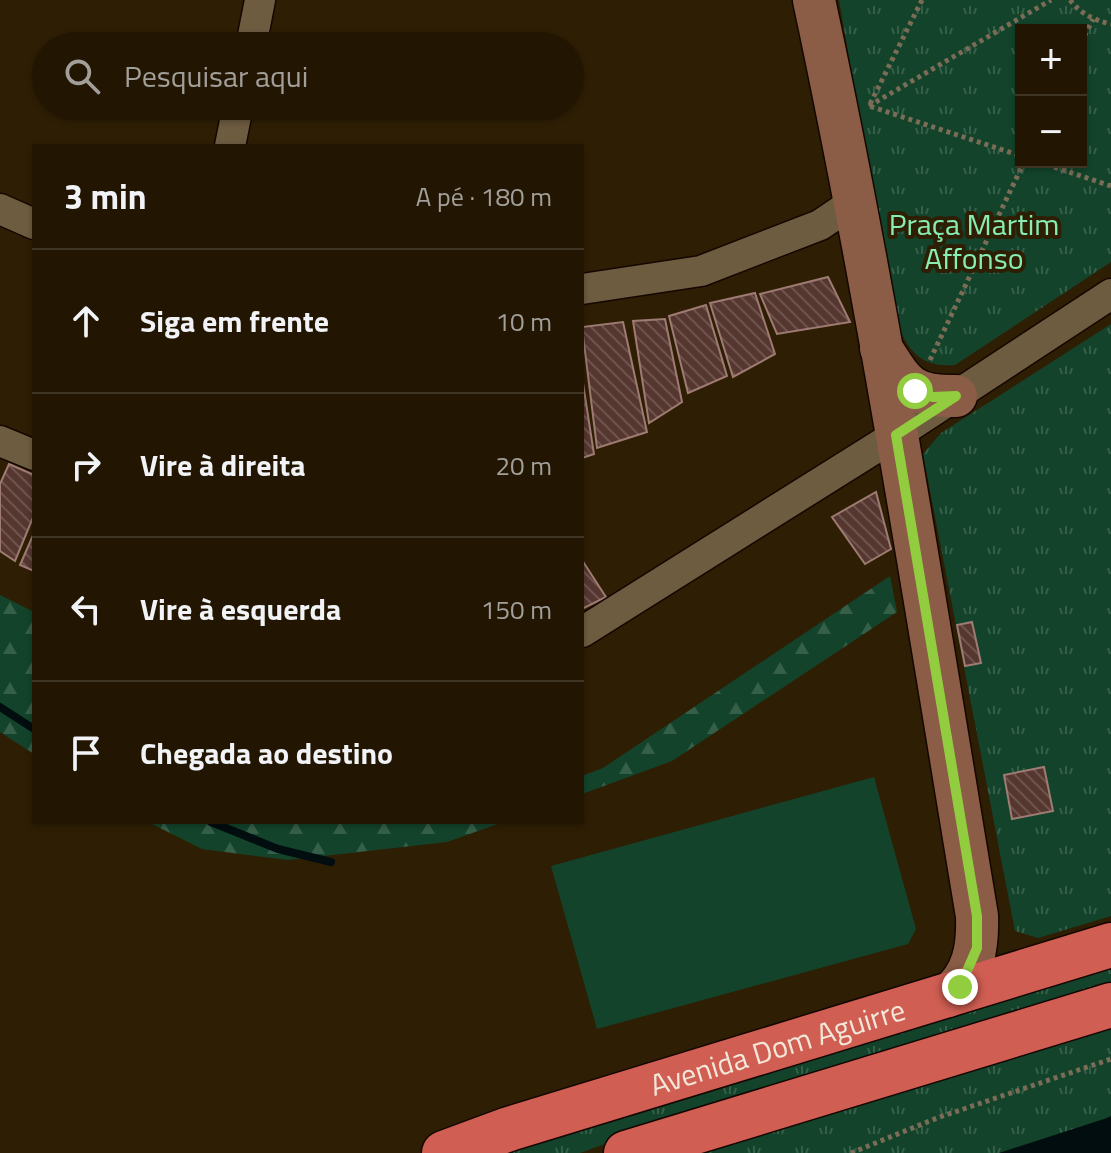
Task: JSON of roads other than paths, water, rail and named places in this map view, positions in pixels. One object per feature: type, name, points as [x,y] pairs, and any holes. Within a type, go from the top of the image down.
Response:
[{"type":"highway","name":"Avenida Dom Aguirre","points":[[444,1153],[509,1129],[1111,945]]},
{"type":"highway","name":"Avenida Dom Aguirre","points":[[626,1153],[1111,1005]]},
{"type":"street","points":[[254,32],[260,0]]},
{"type":"street","points":[[814,0],[854,114],[854,202],[977,916],[977,948],[960,987],[948,996]]},
{"type":"street","points":[[230,144],[235,120]]},
{"type":"street","points":[[584,289],[701,271],[820,225],[854,202]]},
{"type":"street","points":[[0,209],[32,223]]},
{"type":"street","points":[[584,631],[1105,300]]},
{"type":"street","points":[[880,347],[900,376],[915,391],[933,397],[956,396]]},
{"type":"street","points":[[0,441],[32,454]]},
{"type":"waterway","points":[[0,707],[32,728]]},
{"type":"waterway","points":[[216,824],[278,849],[331,862]]},
{"type":"park label","name":"Praça Martim Affonso","points":[[974,241]]}]
